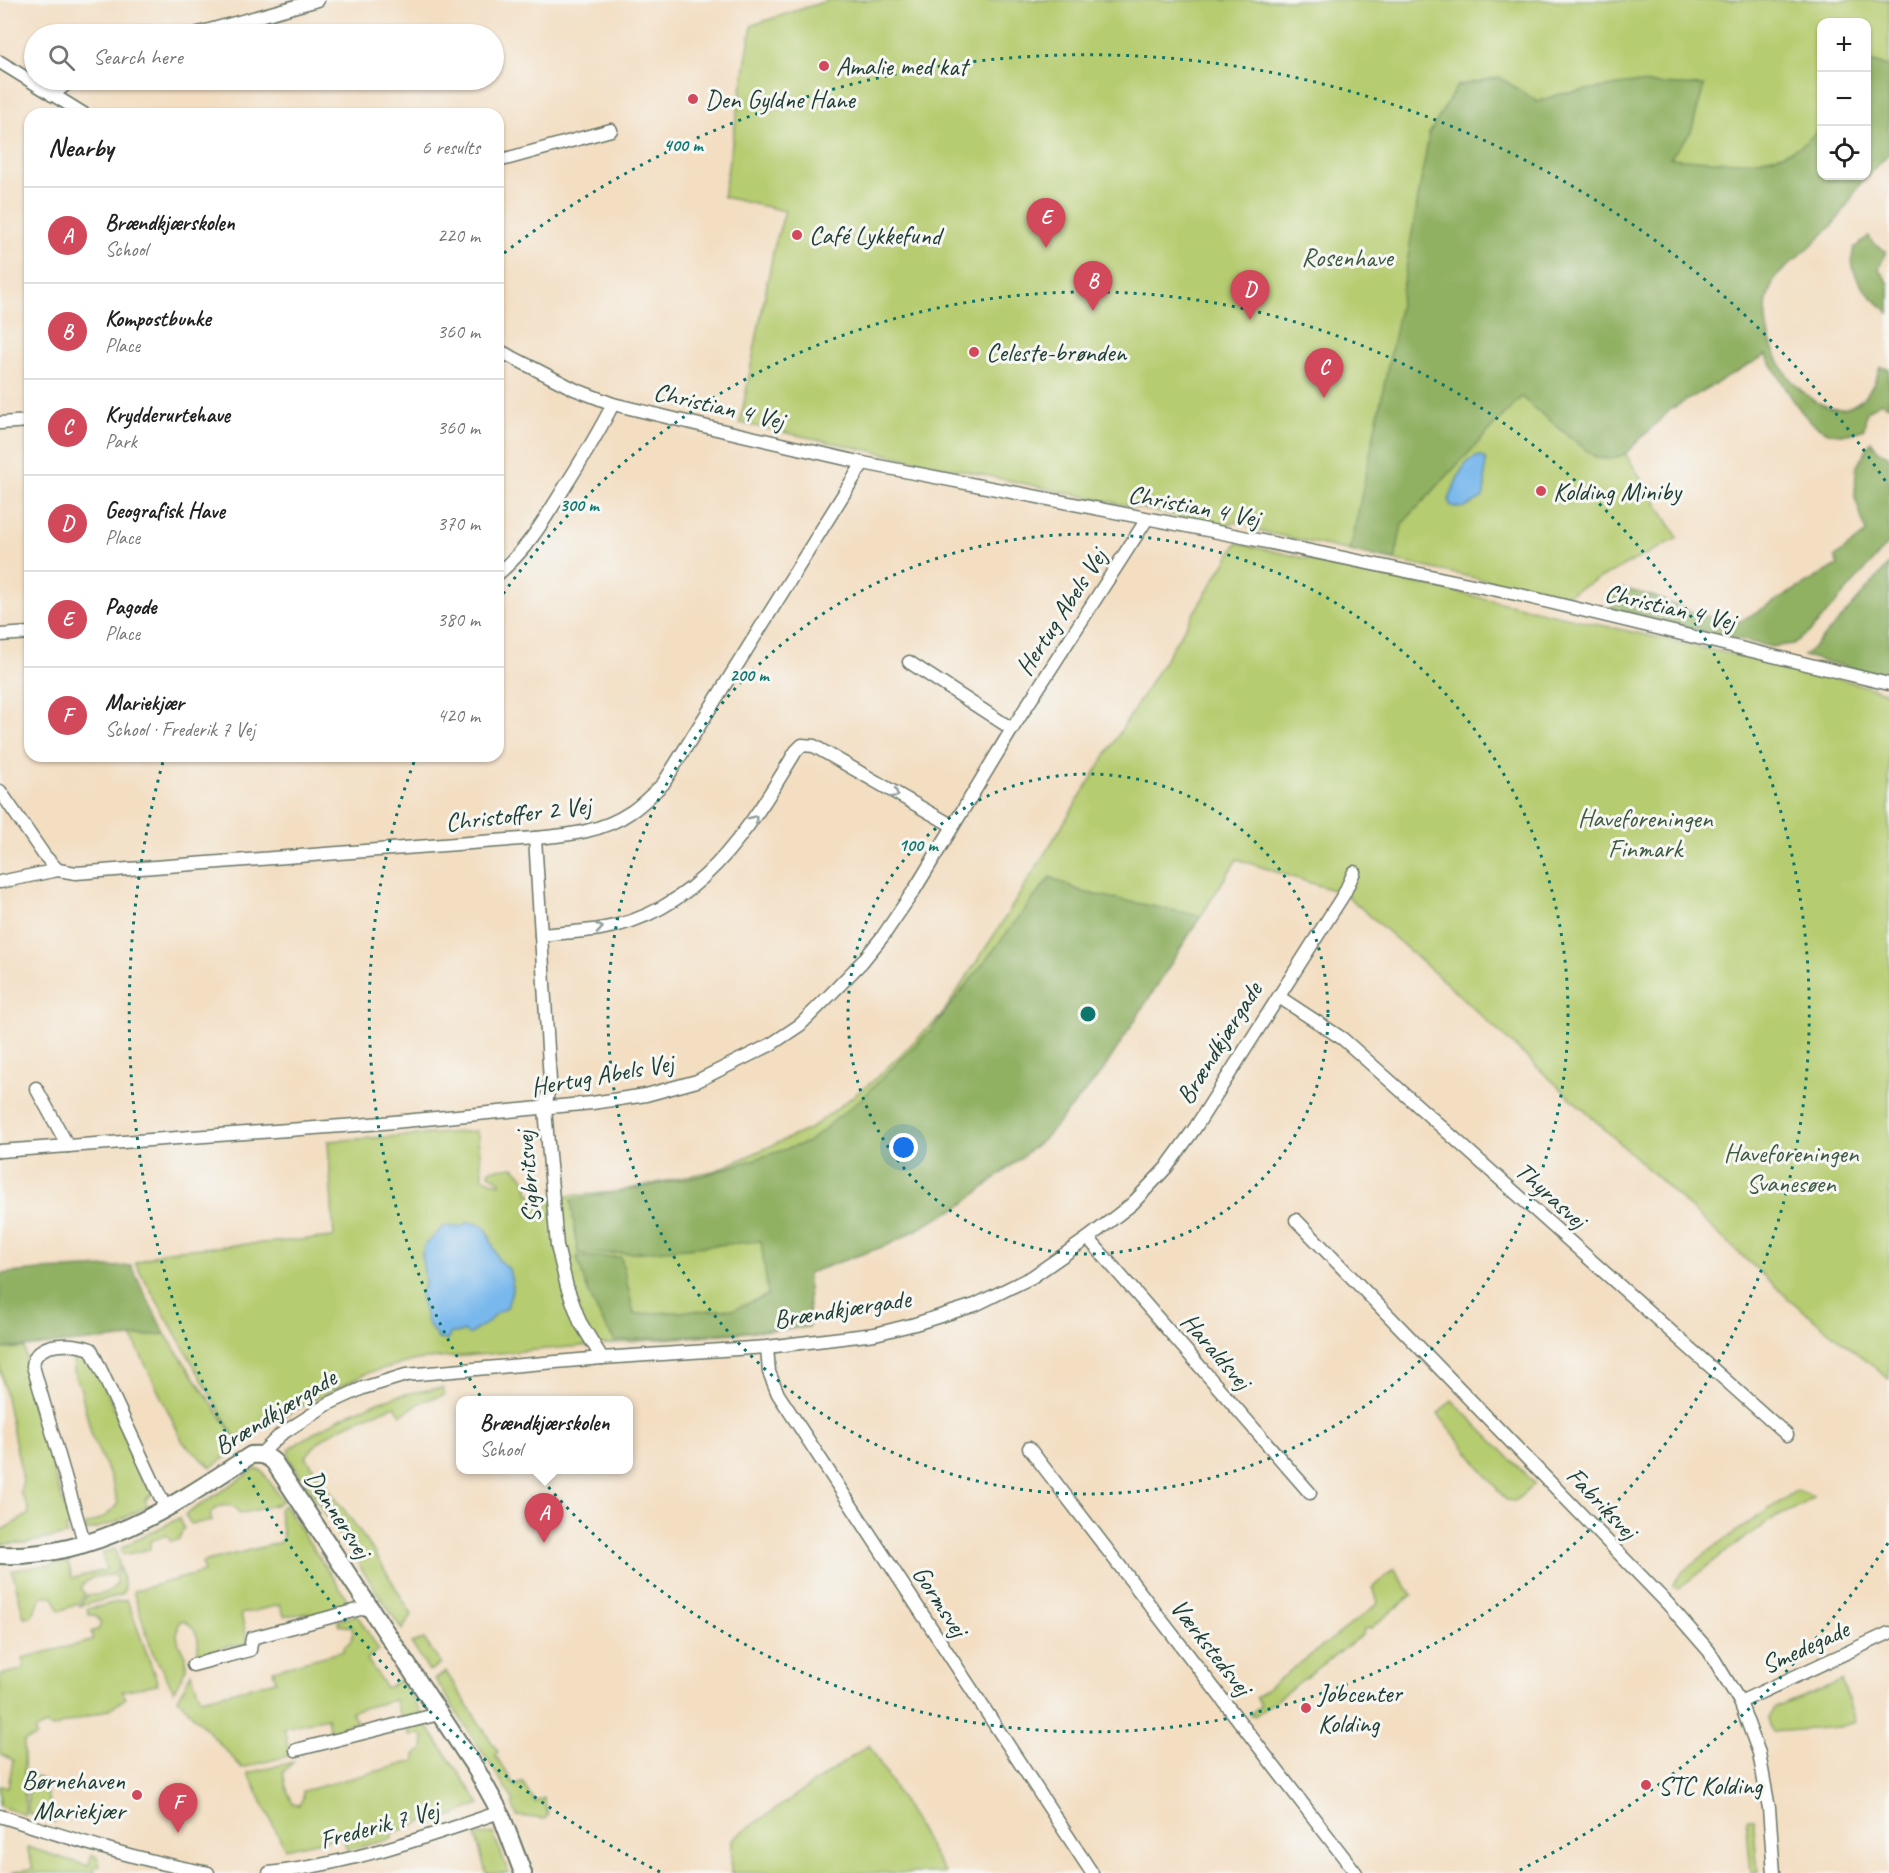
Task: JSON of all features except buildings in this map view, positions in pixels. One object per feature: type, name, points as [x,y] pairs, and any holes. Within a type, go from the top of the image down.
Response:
[{"type":"street","points":[[231,24],[318,0]]},
{"type":"street","points":[[0,62],[24,77]]},
{"type":"street","points":[[44,90],[74,108]]},
{"type":"street","points":[[52,95],[59,90]]},
{"type":"street","points":[[504,159],[611,130]]},
{"type":"street","name":"Christian 4 Vej","points":[[504,353],[574,389],[613,404],[863,463],[1516,594],[1889,684]]},
{"type":"street","points":[[504,569],[534,537],[601,429],[613,404]]},
{"type":"street","points":[[0,423],[24,421]]},
{"type":"street","name":"Christoffer 2 Vej","points":[[0,882],[58,870],[76,873],[574,835],[604,827],[632,812],[663,784],[863,463]]},
{"type":"street","name":"Hertug Abels Vej","points":[[0,1151],[544,1109],[646,1095],[697,1080],[770,1045],[800,1025],[862,962],[883,936],[915,889],[1012,729],[1147,519]]},
{"type":"street","points":[[0,635],[24,633]]},
{"type":"street","points":[[909,662],[1012,729]]},
{"type":"street","points":[[541,935],[601,929],[625,922],[652,912],[700,882],[728,854],[757,815],[796,751],[802,745],[814,746],[953,826]]},
{"type":"street","points":[[0,791],[44,855],[58,870]]},
{"type":"street","name":"Sigbritsvej","points":[[535,838],[550,1081],[544,1109],[557,1246],[567,1287],[580,1322],[602,1358]]},
{"type":"street","name":"Brændkjærgade","points":[[0,1555],[49,1553],[86,1545],[144,1521],[251,1455],[261,1454],[280,1435],[328,1404],[363,1388],[406,1375],[767,1347],[875,1334],[975,1305],[1032,1277],[1089,1238],[1132,1204],[1166,1168],[1195,1128],[1279,997],[1344,894],[1354,872]]},
{"type":"street","name":"Thyrasvej","points":[[1279,997],[1343,1040],[1787,1435]]},
{"type":"street","points":[[36,1088],[68,1146]]},
{"type":"street","name":"Fabriksvej","points":[[1296,1220],[1668,1604],[1709,1651],[1740,1702],[1760,1753],[1769,1808],[1774,1873]]},
{"type":"street","name":"Haraldsvej","points":[[1089,1238],[1310,1493]]},
{"type":"street","points":[[86,1545],[33,1366],[33,1358],[41,1349],[57,1346],[81,1346],[91,1349],[166,1509]]},
{"type":"street","name":"Gormsvej","points":[[767,1347],[769,1372],[778,1394],[1092,1873]]},
{"type":"street","name":"Værkstedsvej","points":[[1029,1448],[1356,1873]]},
{"type":"street","name":"Dannersvej","points":[[261,1454],[274,1462],[476,1770],[500,1812],[523,1873]]},
{"type":"street","points":[[193,1665],[250,1650],[252,1638],[368,1607]]},
{"type":"street","name":"Smedegade","points":[[1740,1702],[1889,1633]]},
{"type":"street","points":[[296,1750],[439,1714]]},
{"type":"street","name":"Frederik 7 Vej","points":[[269,1873],[357,1857],[406,1844],[500,1812]]},
{"type":"street","points":[[0,1816],[103,1849],[168,1866],[208,1873]]},
{"type":"green space","name":"Rosenhave","points":[[829,0],[1889,0],[1889,143],[1871,165],[1871,18],[1817,18],[1817,180],[1819,180],[1625,453],[1678,538],[1563,597],[1250,529],[1249,524],[1234,522],[1227,527],[740,423],[774,248],[785,211],[723,197],[752,25]]},
{"type":"green space","points":[[1871,61],[1889,67],[1889,154],[1871,172]]},
{"type":"green space","points":[[1499,77],[1538,102],[1556,95],[1631,83],[1704,86],[1691,132],[1670,158],[1720,162],[1753,161],[1785,153],[1809,139],[1817,131],[1817,180],[1863,180],[1830,228],[1776,277],[1766,308],[1769,338],[1782,366],[1800,389],[1822,404],[1845,408],[1865,396],[1880,367],[1889,369],[1889,406],[1881,402],[1867,411],[1864,429],[1845,434],[1829,432],[1815,425],[1793,400],[1766,355],[1671,409],[1625,454],[1611,459],[1596,458],[1521,397],[1402,524],[1395,560],[1350,551],[1396,327],[1429,134],[1457,86]]},
{"type":"green space","points":[[1869,236],[1873,243],[1886,251],[1879,269],[1889,284],[1889,313],[1861,285],[1853,268],[1854,248]]},
{"type":"green space","points":[[1871,441],[1878,451],[1889,455],[1889,543],[1810,632],[1793,644],[1771,647],[1611,609],[1611,596],[1622,588],[1660,598],[1686,610],[1719,620],[1739,622],[1838,565],[1835,557],[1866,533],[1855,497],[1856,468]]},
{"type":"green space","points":[[1237,543],[1837,678],[1889,693],[1889,1379],[1789,1299],[1447,984],[1345,894],[1237,859],[1102,1072],[1045,1138],[962,1205],[890,1244],[808,1273],[809,1327],[416,1360],[367,1373],[271,1422],[240,1445],[241,1447],[211,1467],[183,1442],[132,1337],[165,1334],[236,1439],[135,1263],[167,1251],[334,1237],[328,1141],[477,1131],[483,1178],[500,1184],[500,1181],[489,1174],[489,1170],[514,1167],[526,1182],[528,1193],[542,1198],[615,1192],[717,1170],[811,1128],[873,1081],[941,1016],[1000,926]]},
{"type":"green space","points":[[1889,564],[1889,678],[1804,656],[1836,624]]},
{"type":"green space","points":[[1050,877],[1083,892],[1201,916],[1102,1072],[1045,1138],[962,1205],[890,1244],[808,1273],[809,1327],[615,1341],[592,1301],[577,1257],[621,1257],[634,1314],[735,1309],[768,1295],[761,1241],[632,1253],[578,1254],[571,1200],[702,1176],[808,1142],[863,1097],[933,1028]]},
{"type":"green space","points":[[131,1266],[165,1334],[0,1349],[0,1274]]},
{"type":"green space","points":[[25,1348],[27,1373],[53,1455],[53,1471],[67,1515],[73,1525],[66,1528],[67,1535],[26,1543],[0,1544],[0,1531],[28,1515],[29,1509],[20,1492],[23,1480],[0,1368],[0,1349]]},
{"type":"green space","points":[[76,1349],[85,1352],[92,1359],[144,1483],[153,1493],[145,1500],[148,1506],[114,1523],[86,1531],[86,1525],[104,1517],[118,1503],[111,1478],[92,1437],[80,1386],[75,1377],[73,1361],[63,1351]]},
{"type":"green space","points":[[443,1388],[444,1395],[423,1401],[401,1415],[395,1406],[346,1425],[313,1447],[306,1457],[370,1546],[412,1615],[402,1630],[288,1457],[289,1449],[326,1426],[362,1408],[400,1395]]},
{"type":"green space","points":[[1452,1400],[1535,1484],[1515,1501],[1506,1500],[1438,1414]]},
{"type":"green space","points":[[255,1469],[262,1471],[282,1500],[278,1504],[240,1514],[235,1507],[221,1506],[210,1514],[212,1521],[191,1524],[185,1515]]},
{"type":"green space","points":[[1797,1490],[1813,1497],[1760,1527],[1678,1589],[1672,1586],[1681,1573],[1717,1545]]},
{"type":"green space","points":[[284,1505],[351,1605],[311,1616],[310,1613],[284,1616],[280,1605],[241,1614],[248,1643],[232,1647],[231,1645],[197,1657],[198,1641],[195,1632],[184,1620],[179,1622],[177,1635],[179,1645],[186,1657],[186,1668],[174,1691],[152,1651],[133,1591],[204,1572],[202,1562],[279,1543],[283,1538],[279,1509]]},
{"type":"green space","points":[[179,1518],[184,1528],[178,1540],[170,1541],[167,1535],[150,1541],[150,1549],[123,1555],[121,1548]]},
{"type":"green space","points":[[115,1549],[119,1564],[113,1575],[94,1577],[87,1581],[81,1589],[85,1594],[78,1604],[59,1611],[53,1596],[42,1596],[32,1616],[24,1617],[12,1570],[68,1562],[72,1578],[106,1570],[102,1553]]},
{"type":"green space","points":[[120,1567],[125,1589],[121,1595],[80,1606],[87,1595],[104,1593],[111,1589],[117,1583],[115,1577]]},
{"type":"green space","points":[[1394,1569],[1412,1595],[1371,1628],[1364,1629],[1363,1634],[1255,1716],[1250,1714],[1261,1705],[1256,1697],[1375,1606],[1378,1602],[1373,1587]]},
{"type":"green space","points":[[127,1600],[158,1684],[122,1691],[126,1698],[110,1709],[52,1728],[45,1725],[35,1731],[36,1737],[24,1741],[25,1815],[0,1806],[0,1786],[8,1787],[13,1760],[0,1754],[0,1675],[24,1669],[22,1658],[91,1641],[93,1639],[91,1632],[99,1629],[101,1622],[95,1615],[89,1615],[87,1609]]},
{"type":"green space","points":[[357,1615],[379,1650],[367,1659],[386,1688],[400,1680],[422,1713],[401,1720],[395,1700],[351,1711],[357,1722],[342,1726],[343,1732],[331,1736],[327,1718],[284,1728],[288,1756],[242,1768],[178,1699],[191,1673],[201,1699],[276,1681],[273,1670],[344,1651],[344,1647],[352,1638],[352,1627],[339,1625],[338,1621]]},
{"type":"green space","points":[[424,1639],[441,1664],[429,1671],[411,1643]]},
{"type":"green space","points":[[446,1672],[498,1752],[495,1755],[515,1786],[522,1782],[535,1802],[544,1798],[548,1815],[545,1819],[517,1816],[512,1804],[514,1801],[435,1679]]},
{"type":"green space","points":[[1842,1681],[1855,1722],[1839,1727],[1772,1732],[1768,1718],[1774,1708]]},
{"type":"green space","points":[[426,1725],[480,1804],[430,1825],[429,1819],[392,1833],[392,1839],[347,1850],[343,1836],[285,1849],[248,1773],[293,1762],[283,1772],[293,1804],[299,1805],[303,1798],[303,1791],[415,1761],[415,1754],[423,1750],[424,1737],[420,1734],[409,1735],[409,1729]]},
{"type":"green space","points":[[869,1745],[945,1873],[731,1873],[732,1839]]},
{"type":"green space","points":[[28,1773],[43,1780],[55,1822],[28,1813]]},
{"type":"green space","points":[[1746,1819],[1753,1819],[1758,1873],[1751,1873]]},
{"type":"green space","points":[[493,1833],[509,1873],[486,1873],[476,1836]]},
{"type":"green space","points":[[27,1847],[88,1866],[92,1855],[97,1857],[100,1866],[94,1867],[95,1873],[11,1873],[33,1868]]},
{"type":"water","points":[[1481,456],[1486,459],[1483,497],[1459,508],[1450,505],[1449,500],[1464,466],[1474,458]]},
{"type":"water","points":[[468,1222],[479,1224],[487,1230],[498,1259],[509,1269],[513,1287],[507,1308],[498,1312],[471,1334],[464,1331],[451,1333],[447,1340],[438,1339],[427,1322],[420,1295],[425,1283],[422,1253],[425,1245],[444,1226],[461,1227]]},
{"type":"place","name":"Amalie med kat","points":[[824,66]]},
{"type":"place","name":"Den Gyldne Hane","points":[[693,99]]},
{"type":"place","name":"Café Lykkefund","points":[[797,235]]},
{"type":"place","name":"Pagode","points":[[1046,248]]},
{"type":"place","name":"Kompostbunke","points":[[1093,311]]},
{"type":"place","name":"Geografisk Have","points":[[1250,320]]},
{"type":"place","name":"Celeste-brønden","points":[[974,352]]},
{"type":"place","name":"Krydderurtehave","points":[[1324,398]]},
{"type":"place","name":"Kolding Miniby","points":[[1541,491]]},
{"type":"place","name":"Brændkjærskolen","points":[[544,1543]]},
{"type":"place","name":"Jobcenter Kolding","points":[[1306,1708]]},
{"type":"place","name":"STC Kolding","points":[[1646,1785]]},
{"type":"place","name":"Børnehaven Mariekjær","points":[[137,1795]]},
{"type":"place","name":"Mariekjær","points":[[178,1833]]},
{"type":"park label","name":"Haveforeningen Finmark","points":[[1645,833]]},
{"type":"park label","name":"Haveforeningen Svanesøen","points":[[1791,1168]]}]
